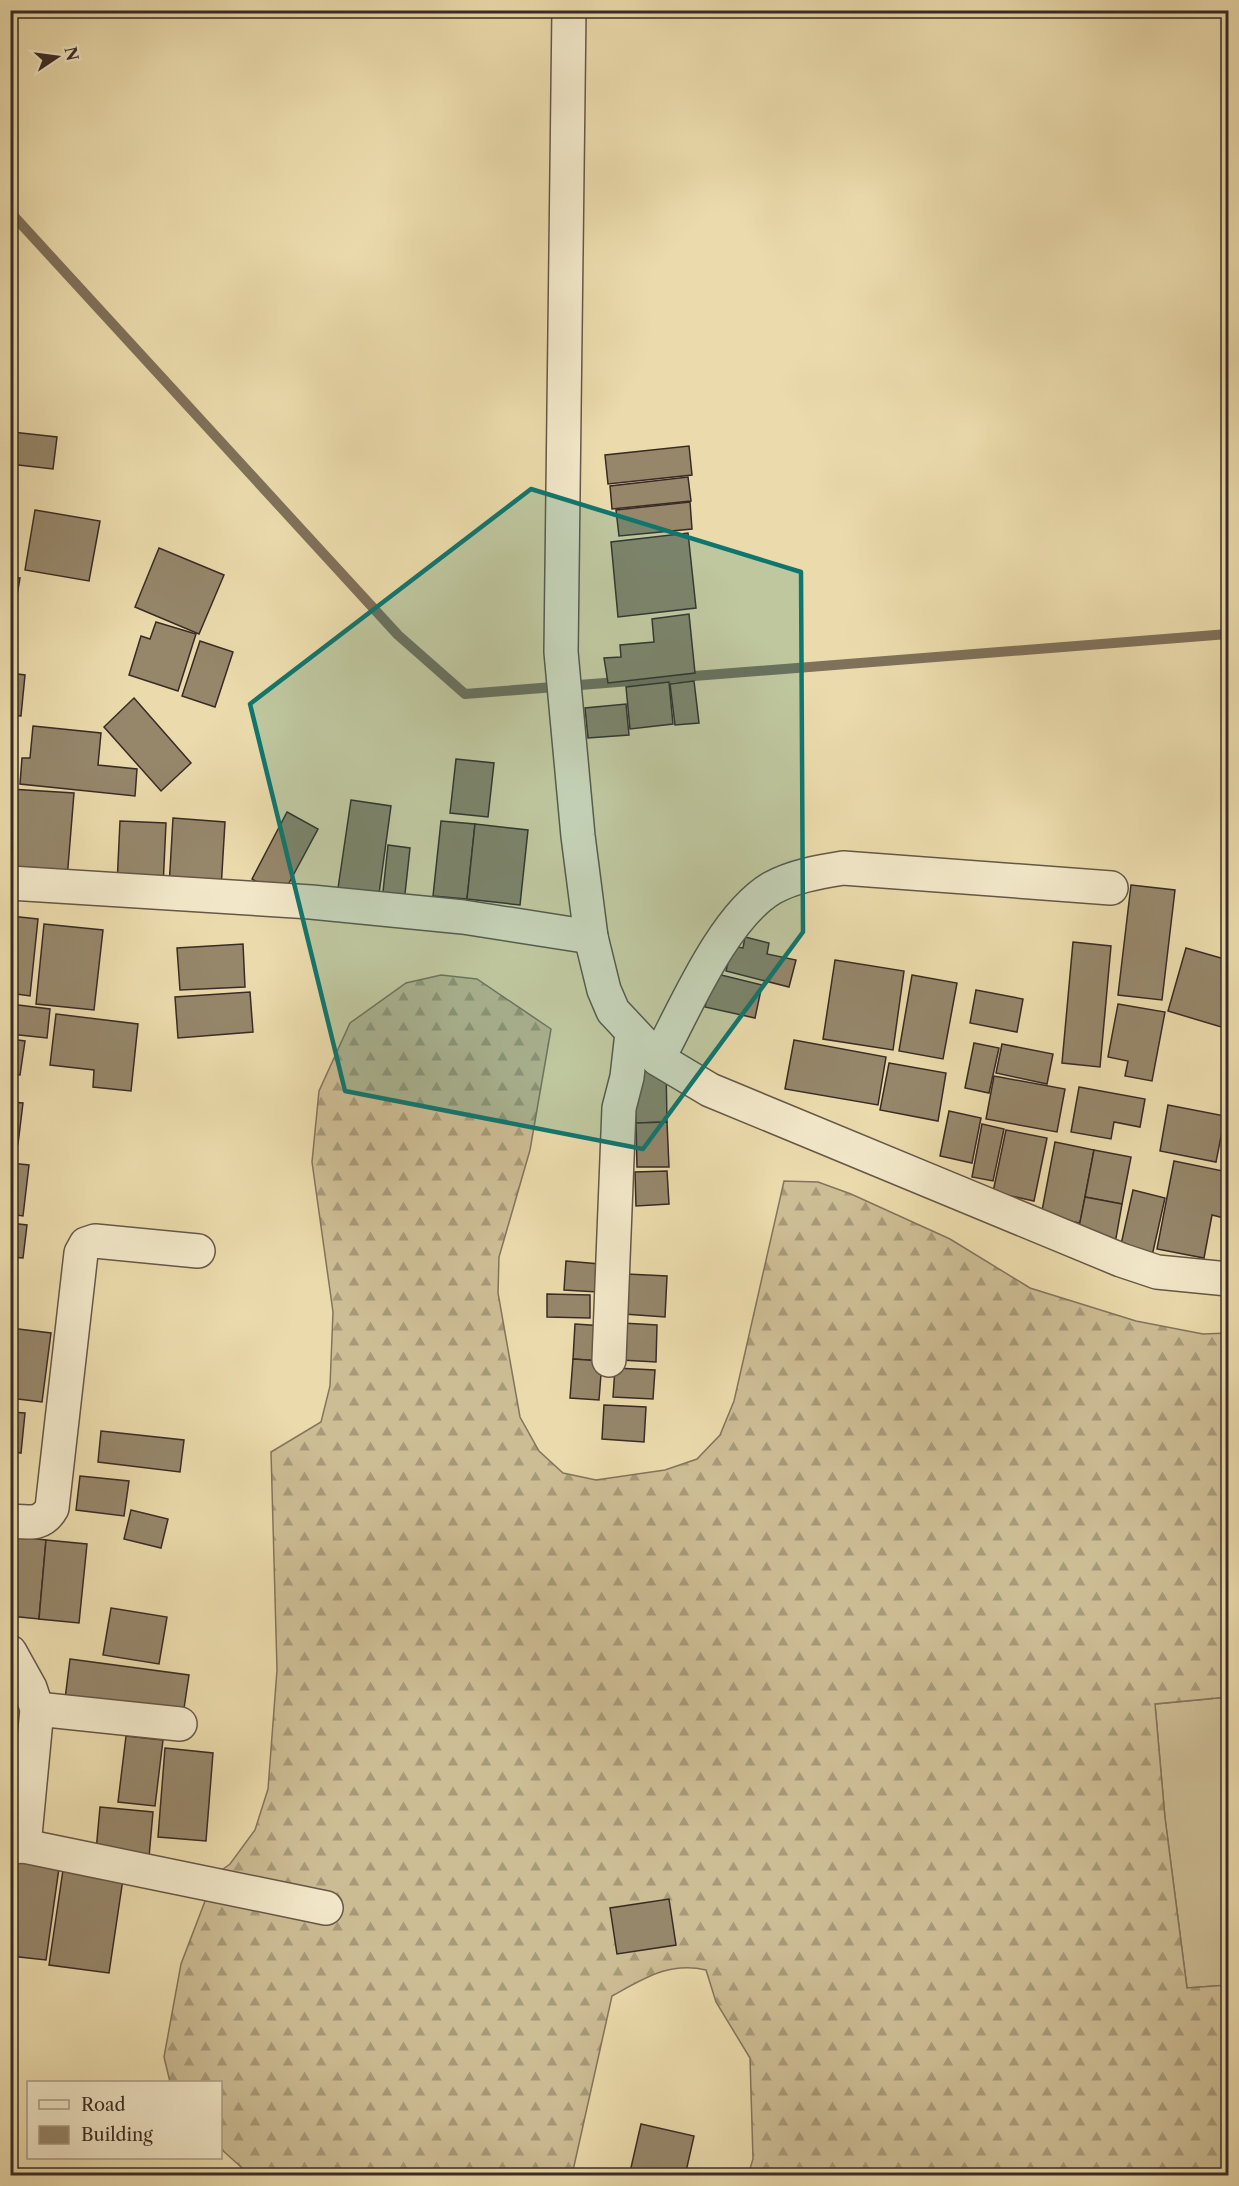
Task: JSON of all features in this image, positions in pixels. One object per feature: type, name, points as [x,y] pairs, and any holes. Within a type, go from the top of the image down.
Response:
[{"type":"street","points":[[569,10],[561,652],[591,937],[604,990],[613,1011],[658,1059],[710,1090],[1121,1260],[1157,1272],[1228,1279]]},
{"type":"street","points":[[658,1059],[731,926],[748,906],[772,888],[807,874],[843,868],[1111,888]]},
{"type":"street","points":[[10,883],[311,902],[463,917],[591,937]]},
{"type":"street","points":[[609,1360],[619,1108],[627,1077],[632,1033]]},
{"type":"street","points":[[10,1521],[37,1523],[46,1519],[52,1508],[81,1253],[86,1244],[95,1241],[198,1251]]},
{"type":"street","points":[[10,1652],[25,1678],[37,1709],[17,1847],[326,1908]]},
{"type":"street","points":[[37,1709],[180,1724]]},
{"type":"highlighted area","points":[[531,489],[801,572],[803,932],[643,1149],[345,1091],[250,704]]},
{"type":"green space","points":[[441,975],[477,979],[551,1029],[530,1150],[499,1257],[498,1293],[520,1417],[539,1451],[563,1473],[596,1480],[665,1470],[697,1459],[720,1435],[734,1401],[784,1181],[818,1182],[851,1194],[950,1239],[1030,1288],[1136,1321],[1203,1334],[1228,1333],[1228,1697],[1155,1704],[1165,1818],[1187,1988],[1228,1985],[1228,2175],[748,2175],[753,2159],[750,2058],[716,2002],[706,1970],[693,1968],[657,1973],[612,1996],[572,2175],[250,2175],[222,2150],[222,2081],[170,2081],[164,2057],[181,1964],[215,1875],[230,1864],[255,1830],[268,1789],[277,1670],[271,1452],[321,1422],[330,1386],[333,1312],[312,1162],[319,1091],[350,1023],[406,983]]},
{"type":"green space","points":[[1228,1697],[1228,1985],[1187,1988],[1165,1818],[1155,1704]]},
{"type":"building","points":[[12,432],[57,437],[53,469],[10,464]]},
{"type":"building","points":[[689,446],[692,475],[608,484],[605,455]]},
{"type":"building","points":[[688,477],[691,501],[612,509],[610,486]]},
{"type":"building","points":[[690,502],[692,529],[619,536],[616,510]]},
{"type":"building","points":[[35,510],[100,521],[89,581],[25,570]]},
{"type":"building","points":[[688,533],[696,608],[618,617],[611,542]]},
{"type":"building","points":[[159,548],[224,575],[199,634],[135,607]]},
{"type":"building","points":[[10,577],[20,578],[15,607],[10,606]]},
{"type":"building","points":[[689,614],[695,673],[608,683],[604,658],[621,657],[620,645],[654,642],[652,619]]},
{"type":"building","points":[[156,622],[196,634],[178,691],[129,675],[141,636],[150,639]]},
{"type":"building","points":[[200,641],[233,652],[215,707],[182,696]]},
{"type":"building","points":[[10,673],[25,675],[21,716],[10,715]]},
{"type":"building","points":[[694,681],[699,723],[675,725],[670,684]]},
{"type":"building","points":[[669,682],[673,724],[630,729],[626,687]]},
{"type":"building","points":[[134,698],[191,763],[161,791],[104,727]]},
{"type":"building","points":[[626,704],[629,735],[588,738],[585,708]]},
{"type":"building","points":[[33,726],[101,733],[98,765],[137,769],[135,796],[20,784],[22,758],[30,758]]},
{"type":"building","points":[[456,759],[494,763],[488,817],[450,813]]},
{"type":"building","points":[[10,789],[74,793],[67,879],[10,874]]},
{"type":"building","points":[[351,800],[391,806],[378,901],[337,895]]},
{"type":"building","points":[[287,812],[318,829],[282,896],[252,879]]},
{"type":"building","points":[[173,818],[225,822],[221,889],[169,887]]},
{"type":"building","points":[[120,821],[166,823],[163,887],[117,885]]},
{"type":"building","points":[[441,821],[475,824],[467,899],[433,896]]},
{"type":"building","points":[[475,824],[528,830],[520,905],[467,899]]},
{"type":"building","points":[[388,845],[410,848],[404,903],[382,901]]},
{"type":"building","points":[[1131,885],[1175,890],[1162,1000],[1118,995]]},
{"type":"building","points":[[10,916],[38,919],[30,996],[10,993]]},
{"type":"building","points":[[44,924],[103,930],[94,1010],[36,1004]]},
{"type":"building","points":[[745,937],[769,943],[767,954],[796,960],[789,987],[726,971],[732,946],[743,948]]},
{"type":"building","points":[[1073,942],[1111,946],[1100,1067],[1062,1063]]},
{"type":"building","points":[[243,944],[245,987],[180,990],[177,948]]},
{"type":"building","points":[[1186,948],[1228,960],[1228,1029],[1168,1011]]},
{"type":"building","points":[[835,960],[904,971],[893,1050],[823,1039]]},
{"type":"building","points":[[713,973],[762,985],[755,1018],[705,1007]]},
{"type":"building","points":[[912,975],[957,983],[943,1059],[899,1051]]},
{"type":"building","points":[[976,990],[1023,999],[1017,1032],[970,1023]]},
{"type":"building","points":[[250,992],[253,1032],[178,1038],[175,997]]},
{"type":"building","points":[[10,1004],[50,1009],[47,1038],[10,1034]]},
{"type":"building","points":[[1118,1004],[1165,1012],[1152,1081],[1125,1076],[1128,1061],[1108,1057]]},
{"type":"building","points":[[56,1014],[138,1024],[131,1091],[93,1087],[94,1070],[50,1065]]},
{"type":"building","points":[[10,1039],[25,1041],[20,1075],[10,1074]]},
{"type":"building","points":[[794,1040],[886,1057],[878,1105],[785,1089]]},
{"type":"building","points":[[974,1043],[999,1048],[989,1093],[965,1088]]},
{"type":"building","points":[[1002,1044],[1053,1054],[1047,1084],[996,1073]]},
{"type":"building","points":[[889,1063],[946,1073],[938,1121],[880,1110]]},
{"type":"building","points":[[666,1065],[667,1122],[636,1123],[634,1066]]},
{"type":"building","points":[[994,1076],[1065,1089],[1057,1132],[986,1119]]},
{"type":"building","points":[[1079,1087],[1145,1099],[1140,1127],[1114,1122],[1111,1139],[1071,1132]]},
{"type":"building","points":[[10,1102],[23,1103],[18,1144],[10,1143]]},
{"type":"building","points":[[1168,1105],[1225,1116],[1216,1162],[1160,1151]]},
{"type":"building","points":[[949,1111],[981,1118],[972,1163],[940,1156]]},
{"type":"building","points":[[667,1122],[669,1167],[637,1167],[636,1123]]},
{"type":"building","points":[[982,1124],[1004,1129],[993,1181],[972,1177]]},
{"type":"building","points":[[1006,1130],[1047,1138],[1034,1201],[993,1192]]},
{"type":"building","points":[[1228,1138],[1228,1164],[1223,1162]]},
{"type":"building","points":[[1055,1142],[1094,1150],[1080,1223],[1041,1216]]},
{"type":"building","points":[[1094,1150],[1131,1157],[1122,1204],[1085,1197]]},
{"type":"building","points":[[1174,1161],[1228,1172],[1228,1196],[1224,1218],[1212,1215],[1204,1258],[1157,1249]]},
{"type":"building","points":[[10,1163],[29,1165],[23,1216],[10,1214]]},
{"type":"building","points":[[667,1171],[669,1204],[636,1206],[635,1172]]},
{"type":"building","points":[[1133,1190],[1165,1198],[1152,1256],[1120,1249]]},
{"type":"building","points":[[1085,1197],[1122,1204],[1115,1244],[1077,1237]]},
{"type":"building","points":[[10,1223],[27,1225],[23,1258],[10,1257]]},
{"type":"building","points":[[566,1261],[600,1264],[598,1292],[564,1290]]},
{"type":"building","points":[[627,1274],[667,1276],[665,1317],[624,1314]]},
{"type":"building","points":[[547,1294],[590,1295],[590,1318],[547,1317]]},
{"type":"building","points":[[622,1323],[657,1325],[656,1362],[621,1360]]},
{"type":"building","points":[[575,1324],[604,1326],[602,1361],[573,1359]]},
{"type":"building","points":[[10,1328],[51,1333],[42,1402],[10,1398]]},
{"type":"building","points":[[573,1359],[602,1361],[599,1400],[570,1398]]},
{"type":"building","points":[[615,1368],[655,1370],[653,1399],[613,1397]]},
{"type":"building","points":[[604,1405],[646,1407],[644,1442],[602,1439]]},
{"type":"building","points":[[10,1412],[25,1413],[21,1453],[10,1451]]},
{"type":"building","points":[[101,1431],[184,1440],[180,1472],[98,1462]]},
{"type":"building","points":[[80,1476],[129,1481],[124,1516],[76,1510]]},
{"type":"building","points":[[131,1510],[168,1519],[161,1548],[124,1539]]},
{"type":"building","points":[[10,1536],[46,1540],[39,1619],[10,1616]]},
{"type":"building","points":[[46,1540],[87,1544],[79,1623],[39,1619]]},
{"type":"building","points":[[111,1608],[167,1617],[159,1664],[103,1655]]},
{"type":"building","points":[[70,1659],[189,1675],[183,1715],[65,1699]]},
{"type":"building","points":[[126,1736],[163,1740],[155,1806],[118,1802]]},
{"type":"building","points":[[165,1748],[213,1753],[206,1841],[158,1837]]},
{"type":"building","points":[[100,1807],[153,1812],[149,1857],[96,1851]]},
{"type":"building","points":[[15,1861],[59,1868],[46,1960],[10,1956],[10,1890]]},
{"type":"building","points":[[63,1870],[123,1879],[109,1973],[49,1965]]},
{"type":"building","points":[[669,1899],[676,1945],[617,1954],[610,1908]]},
{"type":"building","points":[[641,2124],[694,2136],[685,2176],[645,2176],[630,2172]]},
{"type":"waterway","points":[[10,212],[398,635],[465,694],[1228,634]]}]
